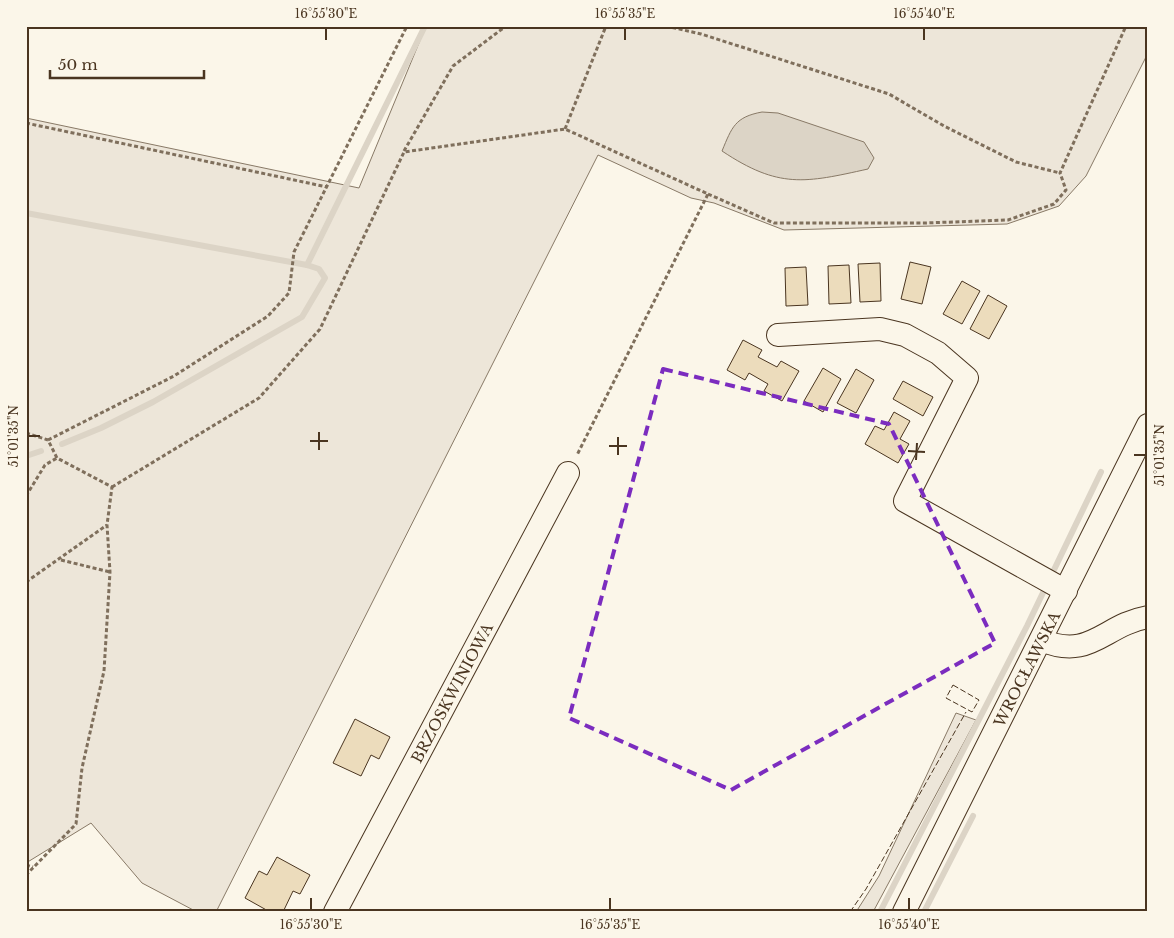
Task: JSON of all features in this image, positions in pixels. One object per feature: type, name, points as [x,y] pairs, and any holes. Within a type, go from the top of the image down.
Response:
[{"type":"street","points":[[778,335],[880,329],[904,336],[938,354],[967,378],[905,501],[1066,591]]},
{"type":"street","name":"WROCŁAWSKA","points":[[904,912],[1148,425]]},
{"type":"street","name":"BRZOSKWINIOWA","points":[[335,912],[568,473]]},
{"type":"street","points":[[1041,640],[1065,648],[1087,645],[1131,620],[1148,616]]},
{"type":"path","points":[[26,433],[48,440],[174,376],[268,316],[289,293],[294,252],[407,26]]},
{"type":"path","points":[[112,488],[259,398],[320,329],[404,152],[453,66],[506,26]]},
{"type":"path","points":[[565,129],[606,26]]},
{"type":"path","points":[[666,26],[702,34],[889,94],[944,126],[1016,162],[1060,173]]},
{"type":"path","points":[[404,152],[565,129],[774,223],[925,223],[1008,220],[1054,204],[1066,190],[1060,173],[1126,26]]},
{"type":"path","points":[[26,123],[327,187]]},
{"type":"path","points":[[568,473],[708,194]]},
{"type":"path","points":[[48,440],[57,458],[112,488]]},
{"type":"path","points":[[26,496],[45,465],[57,458]]},
{"type":"path","points":[[26,875],[76,824],[82,768],[104,671],[110,572],[107,525],[112,488]]},
{"type":"path","points":[[26,582],[60,560],[107,525]]},
{"type":"path","points":[[60,560],[110,572]]},
{"type":"path","points":[[26,865],[33,867]]},
{"type":"highlighted area","points":[[663,369],[889,424],[995,643],[731,790],[569,718]]},
{"type":"shaded area","points":[[426,26],[1148,26],[1148,53],[1086,176],[1059,206],[1007,224],[784,230],[714,203],[691,198],[598,155],[216,912],[197,912],[142,883],[91,823],[26,863],[26,118],[359,188]]},
{"type":"shaded area","points":[[762,112],[778,113],[864,142],[874,158],[868,169],[827,177],[793,180],[760,172],[722,151],[732,129],[740,120]]},
{"type":"shaded area","points":[[956,713],[976,720],[873,912],[856,912],[879,876]]},
{"type":"building","points":[[910,262],[931,267],[922,304],[901,299]]},
{"type":"building","points":[[880,263],[881,301],[860,302],[858,264]]},
{"type":"building","points":[[849,265],[851,303],[829,304],[828,266]]},
{"type":"building","points":[[806,267],[808,305],[786,306],[785,268]]},
{"type":"building","points":[[962,281],[980,291],[962,324],[943,314]]},
{"type":"building","points":[[988,295],[1007,306],[989,339],[970,329]]},
{"type":"building","points":[[743,340],[762,350],[758,357],[777,367],[781,361],[799,371],[782,401],[764,391],[768,384],[749,373],[745,380],[727,370]]},
{"type":"building","points":[[823,368],[841,379],[823,412],[804,401]]},
{"type":"building","points":[[856,369],[874,380],[856,413],[837,403]]},
{"type":"building","points":[[903,381],[933,397],[923,416],[893,399]]},
{"type":"building","points":[[894,412],[910,421],[900,439],[909,444],[898,463],[865,444],[875,426],[884,430]]},
{"type":"building","points":[[355,719],[390,737],[379,759],[371,755],[361,776],[333,763]]},
{"type":"building","points":[[277,857],[310,875],[300,894],[293,891],[283,912],[270,912],[245,898],[259,871],[267,875]]},
{"type":"waterway","points":[[307,265],[425,26]]},
{"type":"waterway","points":[[26,213],[307,265],[319,269],[325,278],[302,317],[153,402],[101,428],[62,444]]},
{"type":"waterway","points":[[26,456],[41,451]]},
{"type":"waterway","points":[[880,912],[1027,626],[1101,472]]},
{"type":"waterway","points":[[924,912],[973,816]]},
{"type":"fence","points":[[953,685],[979,700],[972,712],[946,698],[953,685]]},
{"type":"fence","points":[[850,912],[866,889],[966,712]]}]
